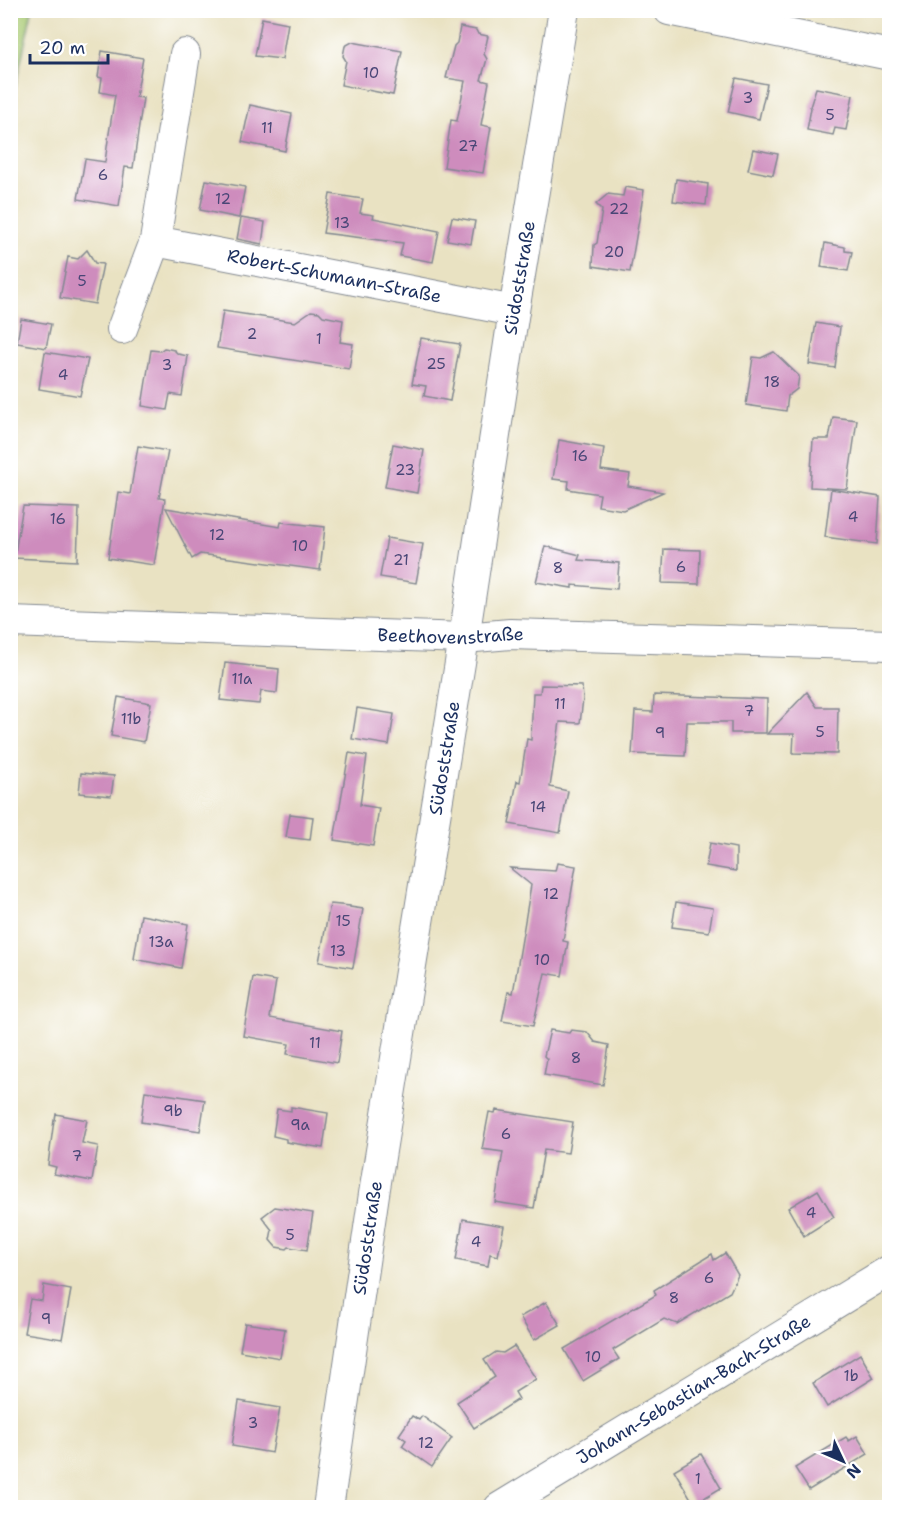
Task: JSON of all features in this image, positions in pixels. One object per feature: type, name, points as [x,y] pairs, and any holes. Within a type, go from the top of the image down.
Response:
[{"type":"street","name":"Südoststraße","points":[[328,1508],[376,1183],[564,10]]},
{"type":"street","points":[[669,10],[890,56]]},
{"type":"street","points":[[122,329],[155,241],[185,54]]},
{"type":"street","name":"Robert-Schumann-Straße","points":[[155,241],[514,311]]},
{"type":"street","name":"Beethovenstraße","points":[[10,622],[464,638],[510,634],[890,645]]},
{"type":"street","name":"Johann-Sebastian-Bach-Straße","points":[[499,1508],[890,1270]]},
{"type":"green space","points":[[10,11],[32,11],[11,107]]},
{"type":"building","points":[[262,18],[288,23],[282,59],[255,56]]},
{"type":"building","points":[[460,27],[476,30],[478,34],[488,36],[484,54],[487,59],[481,80],[489,82],[481,125],[491,127],[483,173],[444,167],[451,120],[457,121],[465,81],[446,78]]},
{"type":"building","points":[[352,42],[402,51],[393,95],[341,85],[346,61],[343,56],[345,46]]},
{"type":"building","points":[[102,51],[143,58],[136,97],[143,98],[133,168],[125,167],[119,206],[78,199],[85,159],[105,162],[115,95],[100,92],[102,78],[98,77]]},
{"type":"building","points":[[736,78],[767,84],[759,119],[728,112]]},
{"type":"building","points":[[816,88],[853,95],[846,130],[835,128],[833,135],[807,130],[810,107]]},
{"type":"building","points":[[250,105],[292,114],[285,151],[242,142]]},
{"type":"building","points":[[753,149],[778,154],[773,175],[748,170]]},
{"type":"building","points":[[676,179],[708,184],[706,205],[673,201]]},
{"type":"building","points":[[206,180],[245,187],[239,218],[200,210]]},
{"type":"building","points":[[625,187],[644,190],[630,272],[593,266],[594,245],[597,243],[602,210],[596,204],[608,194],[623,196]]},
{"type":"building","points":[[330,194],[363,199],[360,213],[374,215],[373,218],[439,231],[433,262],[400,256],[403,243],[323,233]]},
{"type":"building","points":[[452,217],[475,221],[471,244],[447,240]]},
{"type":"building","points":[[241,218],[265,222],[262,244],[237,239]]},
{"type":"building","points":[[825,243],[845,247],[845,251],[852,252],[848,271],[821,267]]},
{"type":"building","points":[[87,250],[95,263],[103,264],[95,304],[60,298],[68,257],[78,259]]},
{"type":"building","points":[[223,311],[295,322],[311,311],[343,320],[340,342],[353,344],[349,369],[217,348]]},
{"type":"building","points":[[21,319],[51,324],[46,348],[17,343]]},
{"type":"building","points":[[816,323],[840,327],[835,368],[809,364]]},
{"type":"building","points":[[421,338],[460,344],[450,401],[424,396],[426,386],[412,384]]},
{"type":"building","points":[[164,348],[188,356],[182,396],[170,394],[167,410],[142,406],[151,350],[160,351]]},
{"type":"building","points":[[45,352],[88,359],[80,396],[39,389]]},
{"type":"building","points":[[774,352],[799,376],[797,389],[788,396],[786,411],[746,405],[753,357],[761,358]]},
{"type":"building","points":[[833,417],[857,420],[847,489],[810,487],[813,439],[829,439]]},
{"type":"building","points":[[559,440],[604,448],[601,470],[630,474],[628,486],[663,492],[623,510],[598,506],[600,494],[568,489],[569,481],[553,479]]},
{"type":"building","points":[[393,444],[424,450],[417,493],[385,487]]},
{"type":"building","points":[[138,446],[168,451],[159,498],[165,499],[154,565],[108,558],[118,492],[130,494]]},
{"type":"building","points":[[831,489],[880,497],[877,544],[825,537]]},
{"type":"building","points":[[23,506],[79,508],[77,561],[14,558]]},
{"type":"building","points":[[166,508],[280,527],[281,522],[325,527],[320,570],[200,554],[192,559]]},
{"type":"building","points":[[387,538],[423,544],[416,583],[380,577]]},
{"type":"building","points":[[545,546],[580,555],[578,560],[619,563],[617,589],[572,585],[572,588],[536,582]]},
{"type":"building","points":[[664,549],[700,550],[699,584],[662,583]]},
{"type":"building","points":[[225,663],[279,669],[277,693],[261,691],[259,704],[220,700]]},
{"type":"building","points":[[541,685],[582,686],[580,723],[560,722],[550,787],[568,791],[560,833],[509,824],[517,781],[520,782],[527,739],[531,740],[533,693],[540,693]]},
{"type":"building","points":[[807,692],[817,707],[838,707],[837,754],[793,753],[794,734],[767,734]]},
{"type":"building","points":[[654,695],[767,699],[766,733],[731,733],[731,722],[687,722],[685,756],[632,754],[635,711],[653,712]]},
{"type":"building","points":[[118,697],[151,703],[144,742],[111,736]]},
{"type":"building","points":[[357,708],[394,714],[389,745],[352,739]]},
{"type":"building","points":[[349,753],[367,756],[360,805],[379,808],[373,846],[334,840]]},
{"type":"building","points":[[81,773],[114,776],[111,796],[79,793]]},
{"type":"building","points":[[290,814],[313,817],[310,840],[286,837]]},
{"type":"building","points":[[710,843],[736,848],[736,871],[706,866]]},
{"type":"building","points":[[557,863],[576,866],[563,941],[568,942],[562,976],[545,973],[533,1026],[502,1021],[508,992],[513,993],[531,885],[510,868],[555,871]]},
{"type":"building","points":[[676,902],[713,908],[709,932],[672,927]]},
{"type":"building","points":[[330,904],[363,909],[353,968],[319,962]]},
{"type":"building","points":[[141,915],[188,924],[181,968],[134,959]]},
{"type":"building","points":[[253,977],[276,981],[270,1018],[342,1031],[337,1063],[287,1054],[289,1044],[243,1036]]},
{"type":"building","points":[[550,1030],[569,1033],[571,1030],[587,1032],[595,1042],[609,1045],[603,1085],[544,1075],[547,1059],[544,1056]]},
{"type":"building","points":[[145,1091],[205,1100],[200,1131],[141,1122]]},
{"type":"building","points":[[291,1107],[328,1113],[323,1148],[286,1142],[286,1139],[273,1136],[277,1109],[291,1111]]},
{"type":"building","points":[[496,1110],[573,1122],[568,1153],[544,1150],[534,1208],[495,1202],[503,1152],[482,1149],[489,1112],[495,1113]]},
{"type":"building","points":[[56,1114],[87,1120],[82,1143],[98,1146],[92,1181],[54,1174],[56,1167],[48,1165]]},
{"type":"building","points":[[818,1190],[834,1217],[804,1236],[788,1208]]},
{"type":"building","points":[[275,1207],[313,1213],[307,1250],[276,1247],[270,1240],[272,1230],[262,1217]]},
{"type":"building","points":[[463,1219],[504,1226],[498,1256],[490,1254],[488,1266],[456,1260]]},
{"type":"building","points":[[725,1253],[738,1275],[730,1292],[677,1324],[664,1319],[613,1350],[619,1359],[583,1381],[564,1349],[656,1295],[654,1290],[712,1254],[714,1260]]},
{"type":"building","points":[[44,1285],[71,1290],[62,1339],[24,1333],[30,1299],[42,1301]]},
{"type":"building","points":[[546,1302],[560,1325],[534,1340],[520,1317]]},
{"type":"building","points":[[245,1323],[285,1329],[280,1358],[240,1351]]},
{"type":"building","points":[[514,1346],[536,1379],[515,1392],[519,1399],[474,1428],[457,1402],[495,1377],[484,1360],[496,1352],[503,1353]]},
{"type":"building","points":[[860,1354],[874,1378],[827,1407],[813,1383]]},
{"type":"building","points":[[239,1401],[280,1408],[272,1453],[232,1446]]},
{"type":"building","points":[[412,1416],[419,1420],[422,1416],[452,1438],[432,1467],[402,1446],[406,1440],[399,1435]]},
{"type":"building","points":[[857,1436],[868,1454],[809,1490],[795,1468],[846,1437],[849,1441]]},
{"type":"building","points":[[701,1454],[721,1488],[694,1504],[674,1470]]}]
